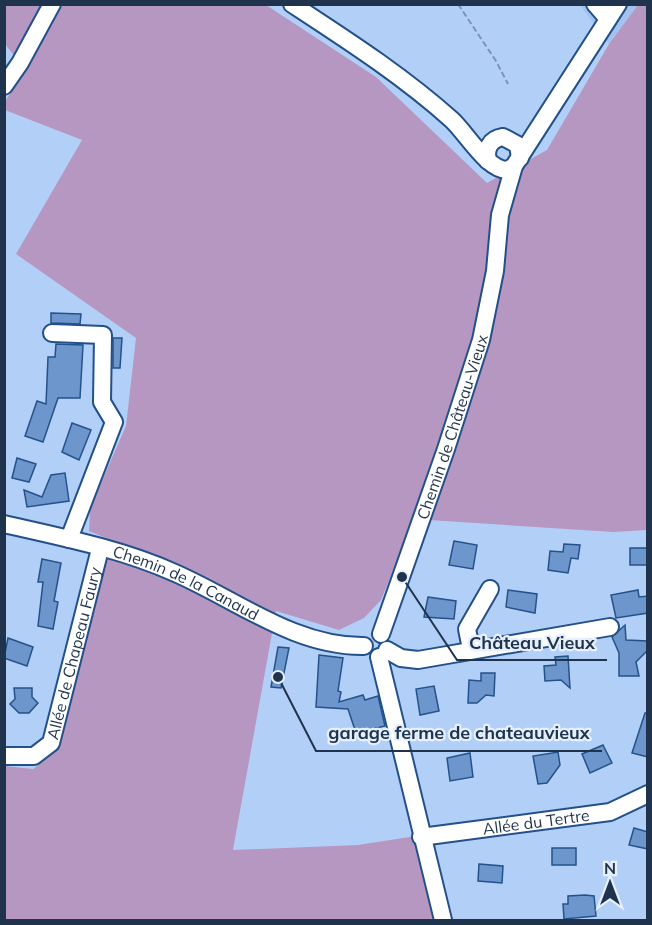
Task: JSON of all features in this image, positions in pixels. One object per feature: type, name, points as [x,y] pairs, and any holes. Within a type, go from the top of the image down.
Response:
[{"type":"street","points":[[4,86],[52,4]]},
{"type":"street","points":[[292,4],[352,44],[451,119],[491,164],[508,170],[517,162],[518,145],[503,138],[483,134],[451,119]]},
{"type":"street","points":[[595,4],[608,19]]},
{"type":"street","name":"Chemin de Château-Vieux","points":[[381,634],[446,449],[481,340],[495,271],[500,215],[517,162],[618,4]]},
{"type":"street","points":[[491,164],[488,147],[545,116]]},
{"type":"street","name":"Chemin de Château-Vieux","points":[[491,164],[500,215]]},
{"type":"street","points":[[52,333],[103,335],[102,402],[113,418],[114,428],[69,539]]},
{"type":"street","name":"Chemin de la Canaud","points":[[4,524],[69,539],[174,572],[301,636],[364,646]]},
{"type":"street","name":"Allée de Chapeau Faury","points":[[4,756],[34,756],[51,743],[100,549]]},
{"type":"street","points":[[471,649],[467,629],[490,589]]},
{"type":"street","points":[[386,681],[391,672],[400,665],[413,660],[610,627]]},
{"type":"street","points":[[413,660],[383,653],[372,656],[364,646],[370,635],[381,634],[388,641],[383,653],[386,681],[421,837],[443,921]]},
{"type":"street","name":"Allée du Tertre","points":[[421,837],[610,812],[648,794]]},
{"type":"path","points":[[458,4],[496,61],[508,84]]},
{"type":"shaded area","points":[[5,5],[266,5],[376,77],[487,183],[547,150],[609,44],[638,5],[647,5],[647,530],[613,532],[414,519],[381,600],[364,618],[339,630],[276,611],[233,850],[358,845],[416,836],[436,920],[5,920],[5,766],[33,769],[52,755],[61,740],[111,540],[89,531],[90,508],[126,426],[136,338],[16,254],[82,140],[5,110],[5,101],[26,71],[5,44]]},
{"type":"shaded area","points":[[580,5],[638,5],[609,44]]},
{"type":"building","points":[[51,313],[81,314],[80,324],[51,323]]},
{"type":"building","points":[[113,338],[122,338],[120,368],[113,368]]},
{"type":"building","points":[[56,344],[83,345],[80,398],[58,398],[43,442],[25,436],[37,401],[46,404],[48,357],[55,357]]},
{"type":"building","points":[[72,423],[91,430],[79,460],[62,452]]},
{"type":"building","points":[[17,458],[36,464],[29,482],[12,478]]},
{"type":"building","points":[[65,473],[69,501],[27,507],[24,490],[42,497],[51,475]]},
{"type":"building","points":[[454,541],[477,545],[473,569],[449,565]]},
{"type":"building","points":[[564,544],[580,545],[578,559],[571,558],[568,573],[548,570],[550,551],[563,552]]},
{"type":"building","points":[[630,548],[648,548],[648,565],[630,565]]},
{"type":"building","points":[[42,559],[61,563],[54,601],[58,602],[53,629],[38,626],[43,582],[38,582]]},
{"type":"building","points":[[508,590],[537,594],[535,613],[506,607]]},
{"type":"building","points":[[638,590],[639,597],[648,596],[648,613],[616,618],[611,595]]},
{"type":"building","points":[[428,597],[456,601],[454,619],[424,617]]},
{"type":"building","points":[[625,625],[626,640],[648,641],[648,650],[636,662],[639,676],[619,676],[619,653],[612,637]]},
{"type":"building","points":[[8,638],[33,647],[27,666],[4,658]]},
{"type":"building","points":[[278,647],[289,648],[281,688],[271,687]]},
{"type":"building","points":[[319,655],[343,658],[338,691],[341,692],[339,702],[363,695],[365,700],[378,696],[385,726],[356,733],[348,709],[316,707]]},
{"type":"building","points":[[568,656],[570,688],[561,680],[545,681],[544,666],[556,665],[555,657]]},
{"type":"building","points":[[481,673],[495,673],[494,696],[486,695],[477,703],[468,703],[469,680],[481,681]]},
{"type":"building","points":[[434,686],[439,711],[420,715],[416,689]]},
{"type":"building","points":[[14,688],[32,688],[32,697],[38,703],[29,713],[19,713],[10,704],[15,699]]},
{"type":"building","points":[[645,713],[648,713],[648,757],[632,753]]},
{"type":"building","points":[[603,745],[612,763],[590,773],[582,754]]},
{"type":"building","points":[[558,752],[560,765],[547,783],[538,784],[533,756]]},
{"type":"building","points":[[470,753],[473,777],[450,781],[447,758]]},
{"type":"building","points":[[634,828],[648,832],[648,849],[629,845]]},
{"type":"building","points":[[552,848],[576,848],[576,865],[552,865]]},
{"type":"building","points":[[479,864],[503,866],[502,883],[478,881]]},
{"type":"building","points":[[568,896],[594,896],[596,916],[564,919],[563,904],[568,904]]},
{"type":"place","name":"Château Vieux","points":[[402,577]]},
{"type":"place","name":"garage ferme de chateauvieux","points":[[278,677]]}]
